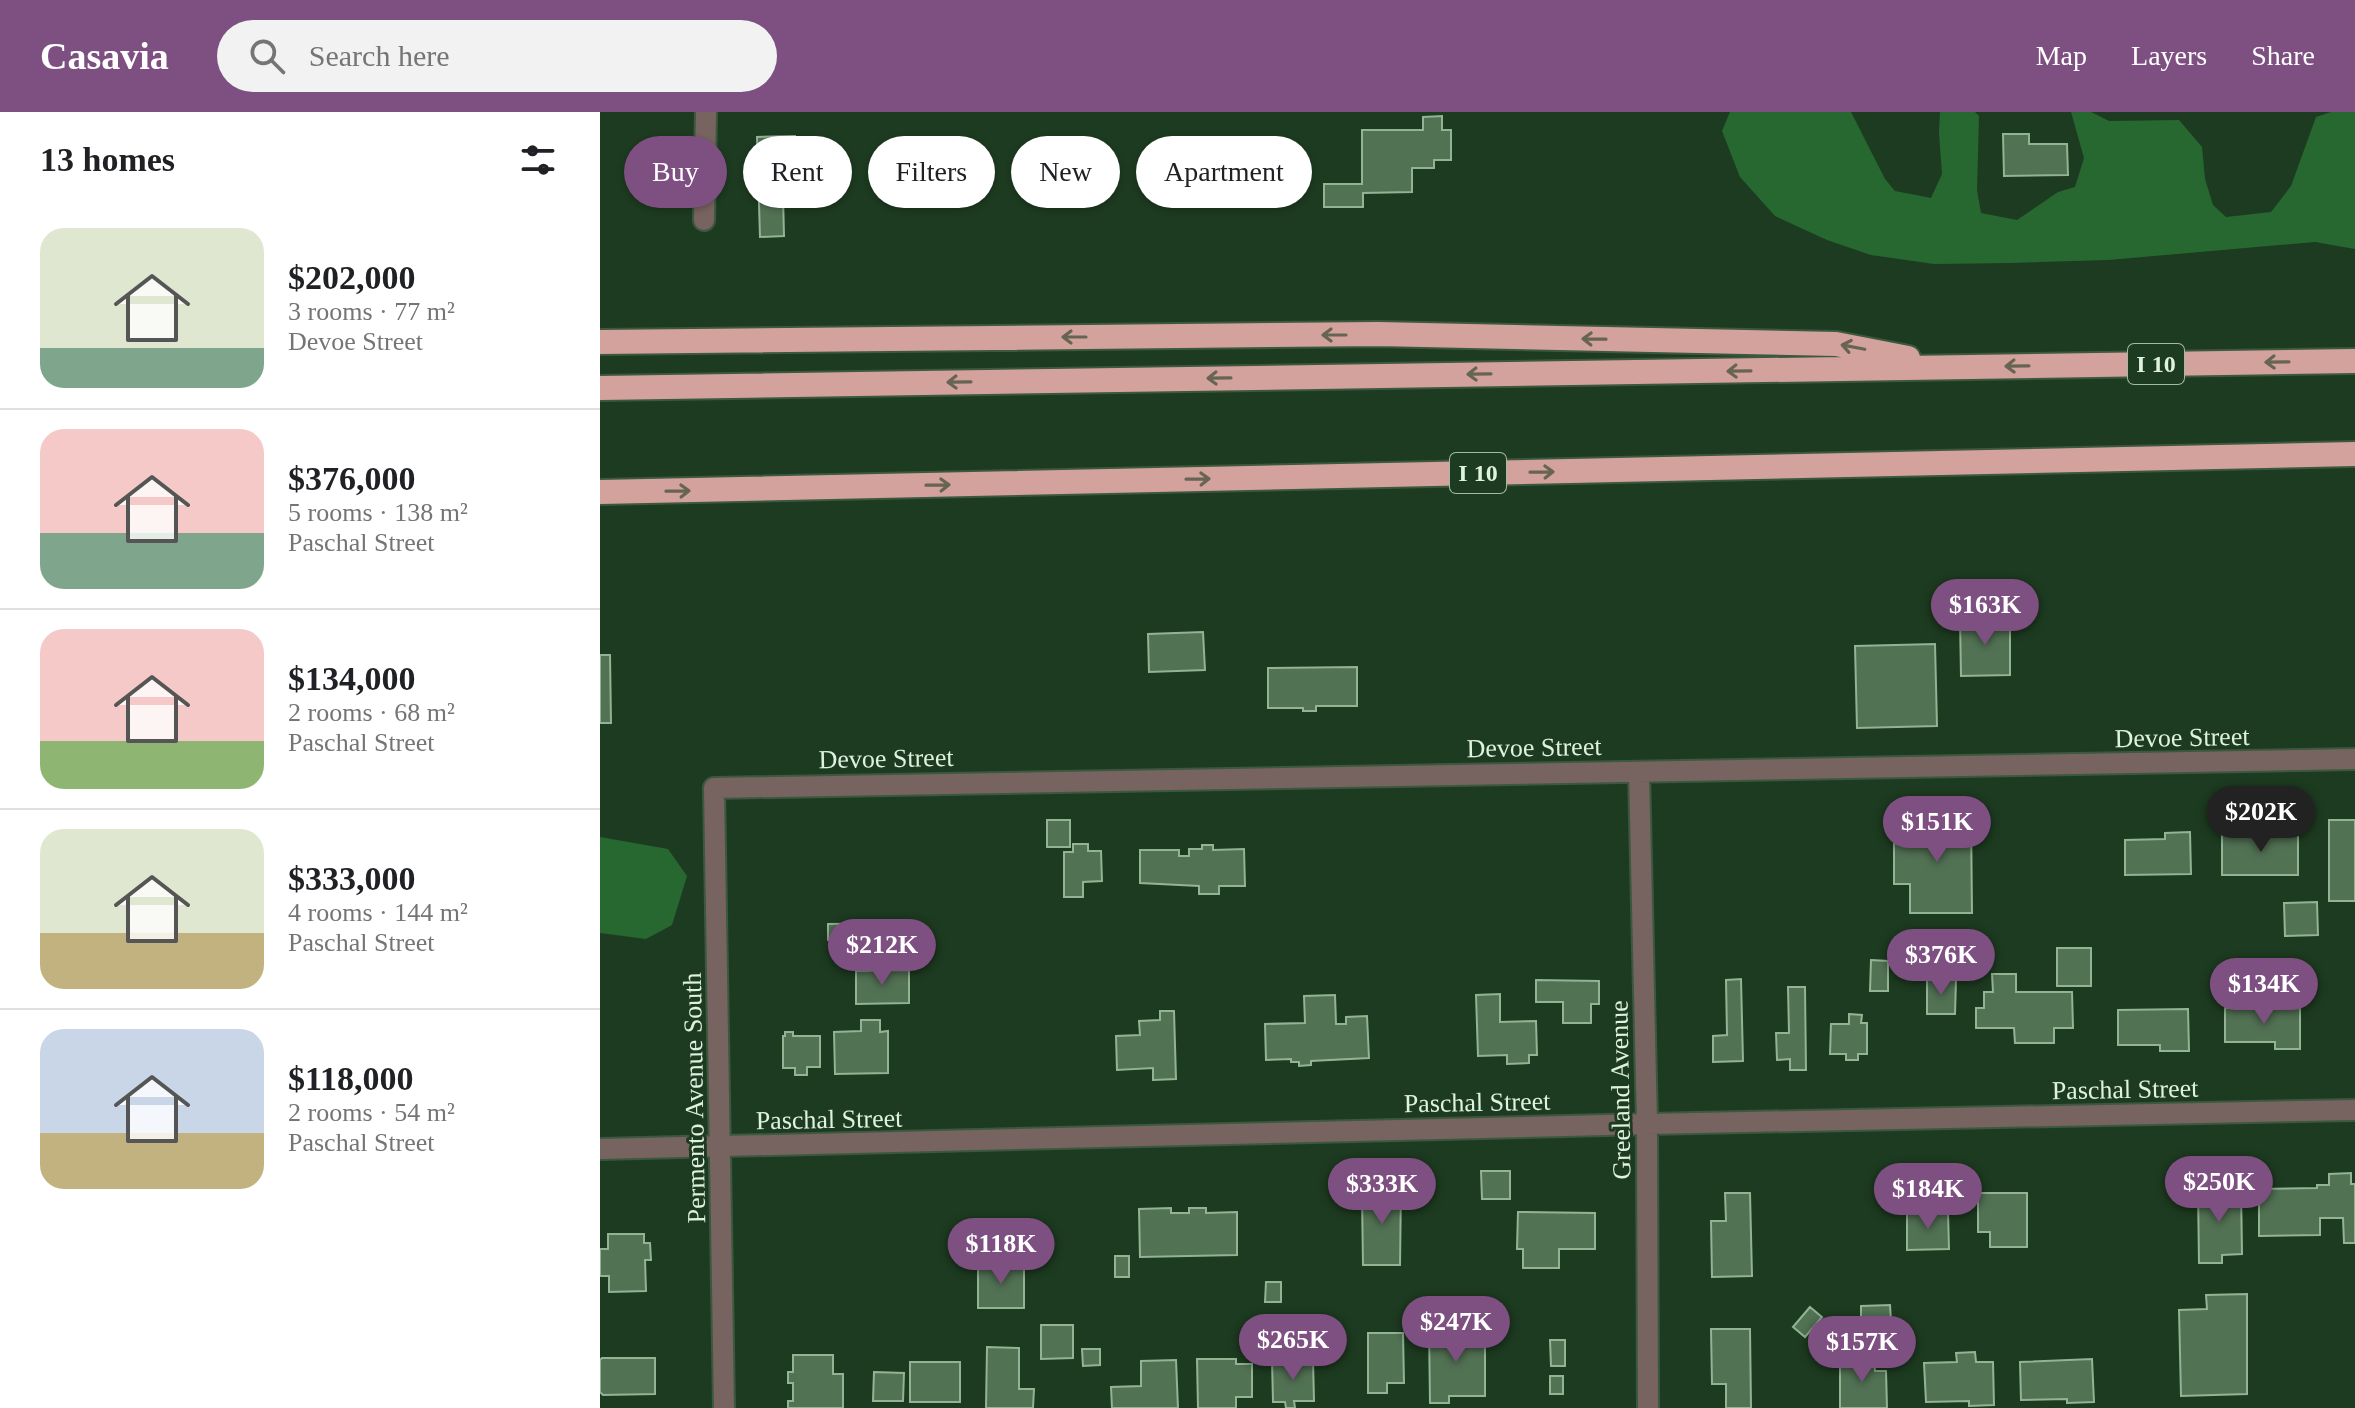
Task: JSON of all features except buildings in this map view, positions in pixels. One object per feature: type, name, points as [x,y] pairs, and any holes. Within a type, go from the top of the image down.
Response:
[{"type":"highway","points":[[600,342],[1378,334],[1836,344],[1957,367]]},
{"type":"highway","name":"I 10","points":[[600,388],[2355,361]]},
{"type":"highway","name":"I 10","points":[[600,492],[2355,454]]},
{"type":"street","points":[[704,220],[706,112]]},
{"type":"street","name":"Devoe Street","points":[[714,788],[2355,759]]},
{"type":"street","name":"Greeland Avenue","points":[[1639,772],[1647,1124],[1648,1408]]},
{"type":"street","name":"Permento Avenue South","points":[[714,788],[724,1408]]},
{"type":"street","name":"Paschal Street","points":[[600,1149],[2355,1110]]},
{"type":"green space","points":[[1730,112],[1851,112],[1885,179],[1895,191],[1931,198],[1942,174],[1940,112],[1975,112],[1979,116],[1977,190],[1981,213],[2017,220],[2058,192],[2075,187],[2084,158],[2071,112],[2091,112],[2109,121],[2179,120],[2202,147],[2205,179],[2213,205],[2226,217],[2271,212],[2291,186],[2316,117],[2331,112],[2355,112],[2355,249],[2315,242],[2108,260],[1934,264],[1871,255],[1827,240],[1775,216],[1740,177],[1722,131]]},
{"type":"green space","points":[[600,837],[668,849],[687,876],[672,925],[646,939],[600,933]]}]
